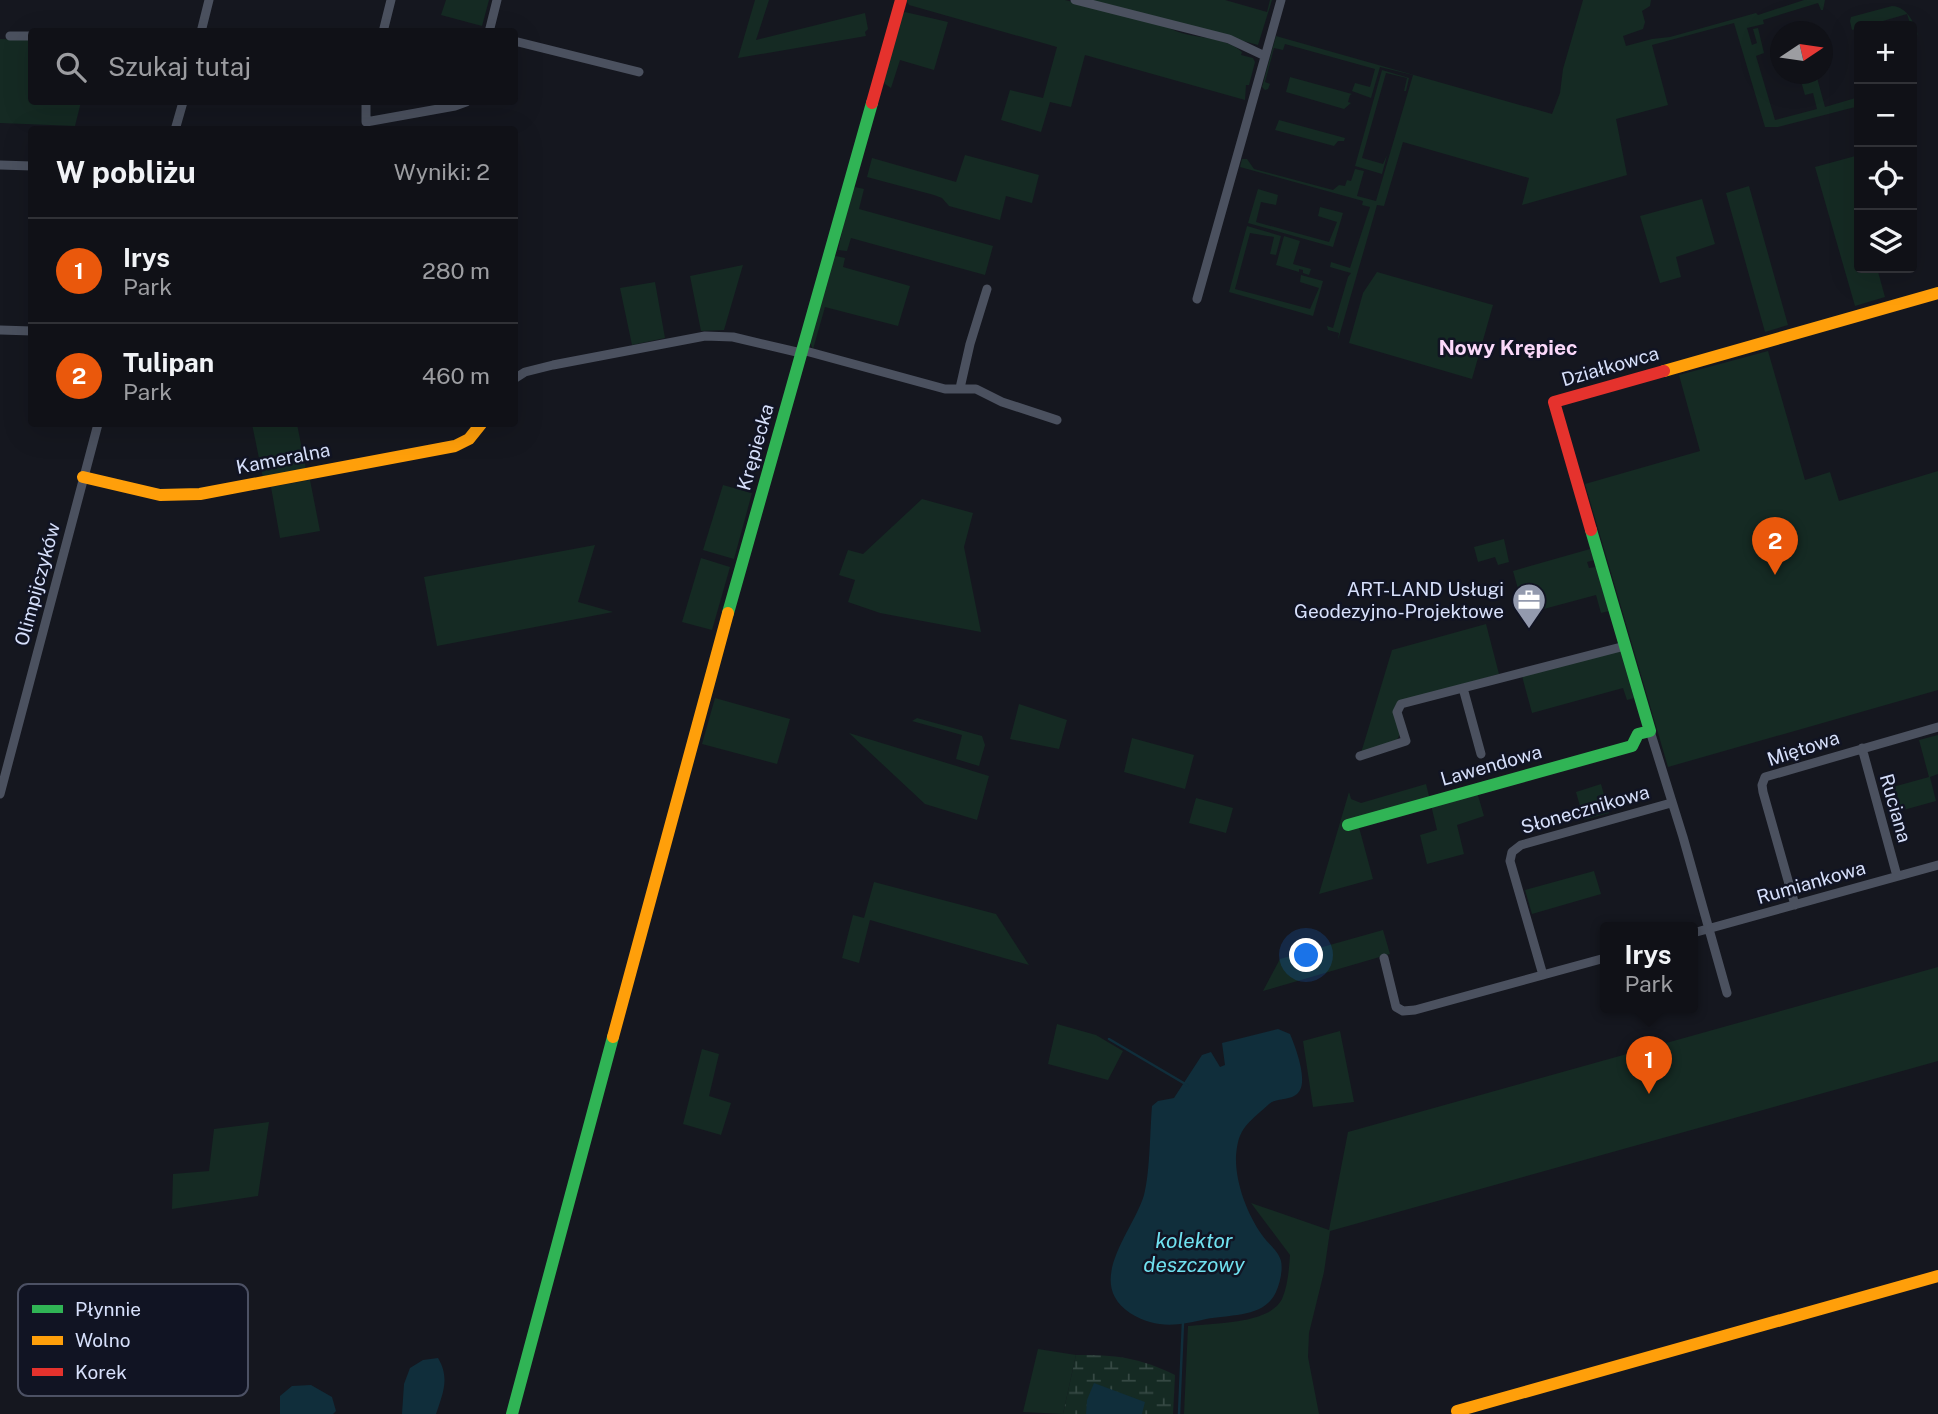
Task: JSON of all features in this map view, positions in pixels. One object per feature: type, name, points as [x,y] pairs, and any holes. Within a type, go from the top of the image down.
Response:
[{"type":"street","points":[[202,28],[209,0]]},
{"type":"street","points":[[384,28],[391,0]]},
{"type":"street","points":[[490,28],[497,0]]},
{"type":"street","name":"Krępiecka","points":[[512,1414],[648,906],[901,0]]},
{"type":"street","points":[[1075,0],[1229,40],[1265,56]]},
{"type":"street","points":[[1197,299],[1281,0]]},
{"type":"street","points":[[10,36],[28,36]]},
{"type":"street","points":[[518,42],[639,72]]},
{"type":"street","points":[[176,126],[182,105]]},
{"type":"street","points":[[366,105],[366,122],[458,105]]},
{"type":"street","points":[[0,165],[28,166]]},
{"type":"street","points":[[960,388],[987,289]]},
{"type":"street","name":"Działkowca","points":[[1644,732],[1625,646],[1553,402],[1938,293]]},
{"type":"street","points":[[0,330],[28,331]]},
{"type":"street","points":[[518,376],[553,365],[705,335],[733,337],[945,389],[976,389],[1002,402],[1057,420]]},
{"type":"street","name":"Olimpijczyków","points":[[0,794],[97,427]]},
{"type":"street","name":"Kameralna","points":[[83,477],[160,495],[200,494],[456,446],[469,439],[479,427]]},
{"type":"street","points":[[1360,756],[1406,741],[1397,712],[1401,704],[1625,646]]},
{"type":"street","points":[[1463,688],[1481,754]]},
{"type":"street","name":"Miętowa","points":[[1795,905],[1762,792],[1763,781],[1774,773],[1938,727]]},
{"type":"street","points":[[1644,732],[1671,803],[1727,993]]},
{"type":"street","name":"Lawendowa","points":[[1348,825],[1632,746],[1644,732]]},
{"type":"street","name":"Ruciana","points":[[1862,748],[1898,876]]},
{"type":"street","name":"Słonecznikowa","points":[[1543,975],[1510,861],[1511,852],[1521,845],[1671,803]]},
{"type":"street","name":"Rumiankowa","points":[[1698,932],[1938,865]]},
{"type":"street","points":[[1384,958],[1396,1007],[1403,1011],[1600,959]]},
{"type":"street","points":[[1457,1411],[1938,1276]]},
{"type":"green space","points":[[446,0],[489,0],[482,26],[441,15]]},
{"type":"green space","points":[[755,0],[769,0],[756,40],[865,13],[868,29],[866,36],[738,58]]},
{"type":"green space","points":[[906,0],[1065,0],[1223,42],[1242,52],[1241,55],[1253,58],[1255,62],[1249,85],[1246,85],[1245,100],[1085,55],[1071,107],[1050,102],[1041,132],[1001,120],[1010,90],[1043,98],[1057,47],[909,5]]},
{"type":"green space","points":[[1083,0],[1225,0],[1267,12],[1272,0],[1258,45],[1111,5]]},
{"type":"green space","points":[[1583,0],[1651,0],[1650,6],[1642,11],[1645,22],[1643,29],[1623,36],[1626,46],[1670,37],[1756,13],[1758,15],[1804,0],[1825,0],[1823,10],[1818,3],[1763,20],[1764,24],[1747,28],[1752,45],[1757,43],[1753,29],[1758,28],[1764,53],[1756,56],[1775,120],[1817,109],[1813,93],[1805,95],[1802,84],[1819,84],[1825,107],[1854,98],[1854,107],[1778,127],[1765,127],[1734,23],[1652,45],[1668,105],[1616,119],[1627,175],[1522,205],[1529,178],[1403,142],[1384,206],[1377,205],[1338,340],[1339,333],[1328,330],[1327,326],[1333,328],[1351,273],[1330,267],[1331,262],[1350,268],[1370,207],[1362,205],[1363,201],[1240,167],[1242,159],[1247,159],[1254,169],[1333,190],[1339,185],[1345,186],[1347,180],[1351,181],[1355,169],[1364,171],[1357,196],[1376,201],[1413,75],[1380,67],[1371,98],[1352,91],[1355,83],[1370,87],[1375,69],[1285,44],[1283,50],[1274,48],[1265,82],[1270,84],[1265,90],[1262,87],[1276,36],[1552,114],[1560,93],[1563,69]]},
{"type":"green space","points":[[1892,6],[1902,9],[1907,13],[1912,21],[1909,21],[1907,14],[1883,21],[1854,21],[1852,30],[1851,17]]},
{"type":"green space","points":[[905,12],[948,22],[934,70],[900,60],[891,88],[883,80],[901,15]]},
{"type":"green space","points":[[0,39],[28,40],[28,105],[80,105],[75,126],[0,123]]},
{"type":"green space","points":[[1382,70],[1409,78],[1404,91],[1407,78],[1386,73],[1362,158],[1383,164],[1387,155],[1382,174],[1355,166]]},
{"type":"green space","points":[[1290,77],[1352,94],[1348,102],[1351,103],[1344,109],[1286,92]]},
{"type":"green space","points":[[1279,120],[1345,138],[1334,146],[1275,130]]},
{"type":"green space","points":[[965,155],[1039,175],[1032,203],[1006,196],[1000,220],[949,206],[942,198],[934,195],[867,177],[872,158],[956,182]]},
{"type":"green space","points":[[1854,156],[1854,273],[1878,273],[1885,297],[1855,306],[1815,167]]},
{"type":"green space","points":[[1749,186],[1788,325],[1765,332],[1726,193]]},
{"type":"green space","points":[[855,187],[864,189],[859,209],[993,246],[985,275],[851,238],[847,251],[838,250],[851,191]]},
{"type":"green space","points":[[1258,189],[1278,195],[1276,205],[1261,202],[1256,222],[1329,242],[1337,222],[1318,216],[1320,207],[1343,213],[1333,247],[1248,223]]},
{"type":"green space","points":[[1702,199],[1715,244],[1676,257],[1681,277],[1660,283],[1640,216]]},
{"type":"green space","points":[[1247,226],[1281,236],[1276,255],[1270,254],[1274,237],[1250,233],[1235,289],[1310,309],[1319,288],[1300,282],[1301,275],[1323,281],[1313,316],[1229,292]]},
{"type":"green space","points":[[1284,236],[1300,241],[1293,264],[1311,269],[1309,275],[1303,273],[1303,270],[1299,269],[1299,272],[1276,265]]},
{"type":"green space","points":[[836,256],[845,258],[843,267],[910,286],[898,326],[825,307],[813,349],[809,341]]},
{"type":"green space","points":[[743,265],[724,330],[701,331],[690,276]]},
{"type":"green space","points":[[1377,272],[1493,305],[1472,379],[1349,343],[1363,293]]},
{"type":"green space","points":[[655,282],[665,338],[632,345],[620,288]]},
{"type":"green space","points":[[1768,351],[1805,480],[1830,472],[1839,501],[1938,471],[1938,690],[1668,767],[1585,484],[1700,451],[1679,375]]},
{"type":"green space","points":[[253,427],[298,427],[306,469],[263,478]]},
{"type":"green space","points":[[310,480],[320,531],[280,538],[271,487]]},
{"type":"green space","points":[[723,485],[752,493],[734,559],[703,550]]},
{"type":"green space","points":[[922,499],[973,513],[964,547],[981,632],[880,613],[848,602],[855,580],[839,575],[848,550],[863,554]]},
{"type":"green space","points":[[1504,539],[1509,562],[1498,565],[1495,557],[1478,562],[1474,547]]},
{"type":"green space","points":[[595,545],[578,602],[613,612],[437,646],[424,577]]},
{"type":"green space","points":[[1590,549],[1594,560],[1587,562],[1589,568],[1596,567],[1609,611],[1601,613],[1596,595],[1525,614],[1513,571]]},
{"type":"green space","points":[[701,558],[730,567],[712,630],[682,622]]},
{"type":"green space","points":[[1486,624],[1499,674],[1397,703],[1400,734],[1397,740],[1361,753],[1392,650]]},
{"type":"green space","points":[[1620,650],[1634,698],[1627,700],[1623,688],[1532,713],[1522,676]]},
{"type":"green space","points":[[715,698],[790,719],[777,764],[702,744]]},
{"type":"green space","points":[[1019,704],[1067,720],[1059,749],[1010,739]]},
{"type":"green space","points":[[917,718],[982,736],[985,745],[979,766],[956,759],[962,735],[912,721]]},
{"type":"green space","points":[[849,733],[989,776],[977,820],[925,804]]},
{"type":"green space","points":[[1938,735],[1938,774],[1930,777],[1936,801],[1889,814],[1882,790],[1929,777],[1919,740]]},
{"type":"green space","points":[[1132,738],[1194,755],[1185,789],[1124,772]]},
{"type":"green space","points":[[1426,784],[1430,800],[1357,820],[1373,879],[1319,894],[1349,792],[1351,799],[1361,803]]},
{"type":"green space","points":[[1601,784],[1609,813],[1584,820],[1576,792]]},
{"type":"green space","points":[[1477,792],[1484,816],[1457,825],[1464,854],[1427,864],[1420,835],[1437,830],[1431,805]]},
{"type":"green space","points":[[1196,798],[1233,808],[1226,833],[1189,823]]},
{"type":"green space","points":[[1594,871],[1601,894],[1532,914],[1525,890]]},
{"type":"green space","points":[[874,882],[996,914],[1029,965],[870,920],[859,963],[842,958],[853,915],[864,918]]},
{"type":"green space","points":[[1383,930],[1390,954],[1263,991],[1280,959]]},
{"type":"green space","points":[[1938,967],[1938,1061],[1330,1231],[1324,1272],[1309,1333],[1308,1357],[1319,1414],[1184,1414],[1188,1326],[1254,1318],[1276,1307],[1284,1294],[1290,1255],[1251,1203],[1329,1230],[1348,1132]]},
{"type":"green space","points":[[1057,1024],[1096,1035],[1123,1051],[1108,1080],[1048,1064]]},
{"type":"green space","points":[[1340,1031],[1354,1102],[1313,1107],[1303,1041]]},
{"type":"green space","points":[[702,1049],[719,1054],[709,1096],[731,1103],[721,1135],[683,1124]]},
{"type":"green space","points":[[269,1122],[258,1196],[172,1209],[173,1174],[209,1171],[214,1129]]},
{"type":"green space","points":[[1038,1349],[1076,1355],[1063,1414],[1023,1412]]},
{"type":"green space","points":[[1076,1355],[1127,1358],[1175,1375],[1173,1414],[1063,1414]]},
{"type":"water","name":"kolektor deszczowy","points":[[1278,1029],[1290,1034],[1301,1070],[1302,1084],[1298,1093],[1270,1103],[1249,1122],[1240,1136],[1236,1156],[1240,1187],[1247,1208],[1281,1261],[1281,1276],[1276,1292],[1263,1306],[1246,1313],[1167,1325],[1140,1318],[1117,1301],[1111,1287],[1111,1272],[1144,1195],[1149,1164],[1152,1106],[1158,1101],[1174,1098],[1202,1055],[1211,1052],[1220,1067],[1225,1065],[1222,1043]]},
{"type":"water","points":[[438,1358],[444,1379],[436,1414],[402,1414],[404,1384],[410,1368],[423,1360]]},
{"type":"water","points":[[1094,1383],[1145,1402],[1142,1414],[1086,1414],[1087,1400]]},
{"type":"water","points":[[311,1385],[332,1397],[336,1411],[333,1414],[280,1414],[280,1396],[292,1386]]},
{"type":"waterway","points":[[1109,1039],[1187,1085]]},
{"type":"waterway","points":[[1179,1414],[1183,1322]]},
{"type":"traffic: fast","points":[[728,613],[872,103]]},
{"type":"traffic: fast","points":[[1348,825],[1632,746],[1638,734],[1650,731],[1591,530]]},
{"type":"traffic: fast","points":[[512,1414],[613,1037]]},
{"type":"traffic: slow","points":[[1664,371],[1938,293]]},
{"type":"traffic: slow","points":[[83,477],[160,495],[200,494],[455,446],[469,439],[479,427]]},
{"type":"traffic: slow","points":[[613,1037],[728,613]]},
{"type":"traffic: slow","points":[[1457,1411],[1938,1276]]},
{"type":"traffic: jam","points":[[872,103],[901,0]]},
{"type":"traffic: jam","points":[[1591,530],[1554,402],[1664,371]]},
{"type":"place","name":"Tulipan","points":[[1775,575]]},
{"type":"place","name":"ART-LAND Usługi Geodezyjno-Projektowe","points":[[1529,630]]},
{"type":"place","name":"Irys","points":[[1649,1094]]},
{"type":"district","name":"Nowy Krępiec","points":[[1508,348]]}]
